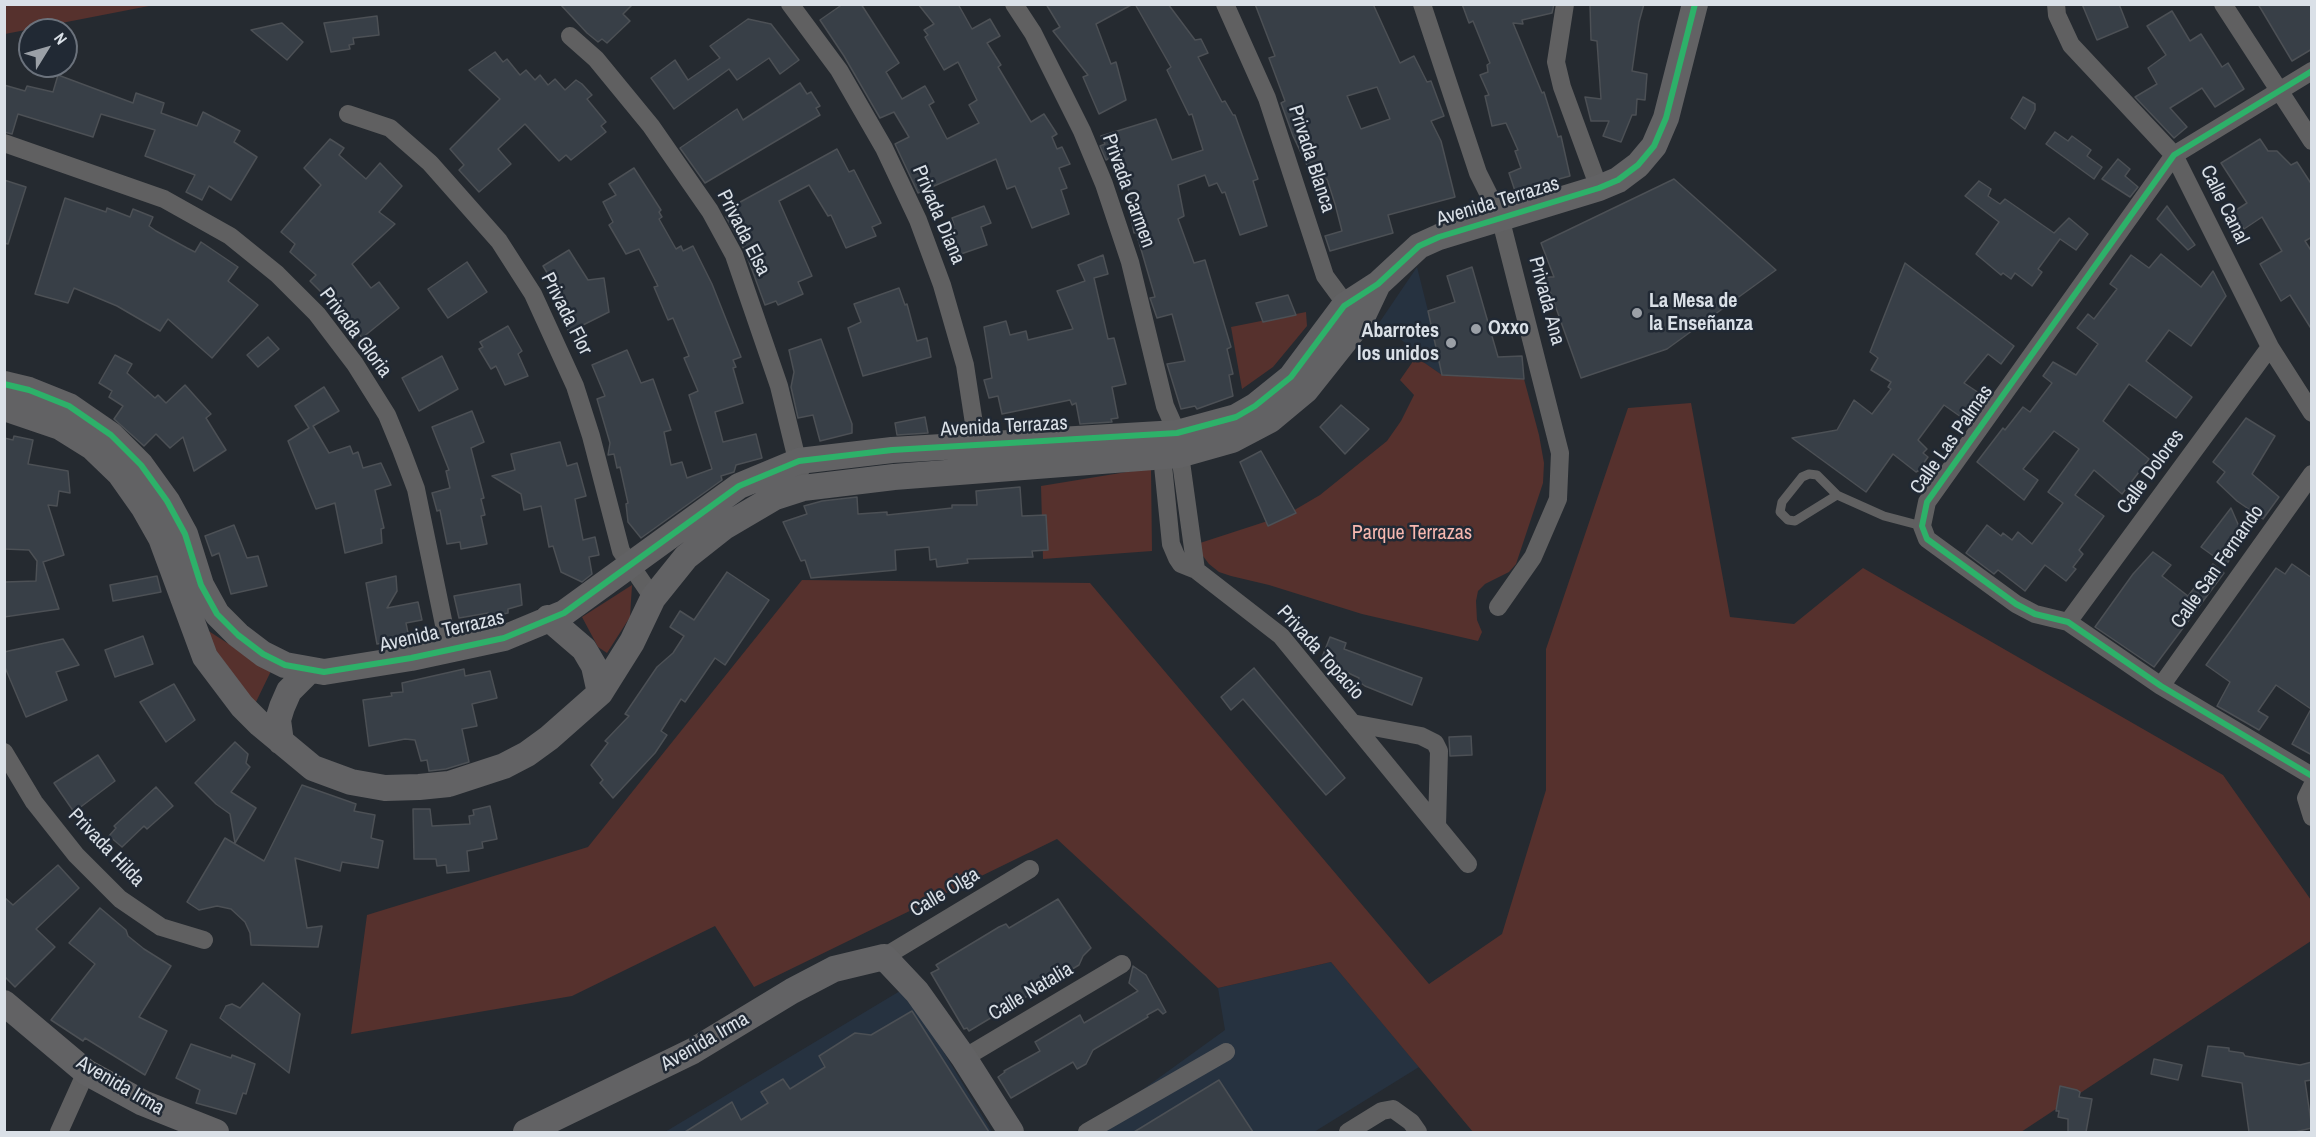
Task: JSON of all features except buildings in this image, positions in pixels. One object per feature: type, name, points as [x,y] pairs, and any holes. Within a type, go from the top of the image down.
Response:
[{"type":"street","name":"Privada Diana","points":[[790,4],[839,70],[884,148],[918,220],[942,285],[965,365],[981,469]]},
{"type":"street","name":"Privada Carmen","points":[[1014,4],[1054,73],[1104,184],[1130,262],[1166,406],[1169,445]]},
{"type":"street","name":"Privada Blanca","points":[[1225,4],[1268,98],[1324,276],[1352,314]]},
{"type":"street","name":"Privada Ana","points":[[1422,4],[1479,173],[1500,217],[1558,442],[1561,473],[1557,499],[1533,557],[1498,607]]},
{"type":"street","points":[[1565,4],[1556,62],[1562,87],[1599,188]]},
{"type":"street","name":"Avenida Terrazas","points":[[4,408],[60,427],[92,447],[120,474],[144,508],[161,538],[205,657],[242,706],[281,742],[314,768],[351,782],[385,788],[449,784],[504,765],[527,754],[600,693],[632,642],[653,598],[686,557],[724,527],[775,498],[803,488],[981,469],[1169,445],[1255,406],[1291,376],[1378,284],[1419,246],[1439,237],[1599,188],[1618,180],[1638,165],[1654,146],[1676,88],[1695,4]]},
{"type":"street","name":"Calle Canal","points":[[2056,4],[2057,15],[2071,45],[2174,155],[2270,348],[2312,413]]},
{"type":"street","points":[[2223,4],[2312,141]]},
{"type":"street","name":"Privada Elsa","points":[[570,36],[597,59],[622,88],[711,211],[734,255],[754,306],[779,386],[799,461],[803,488]]},
{"type":"street","name":"Calle Las Palmas","points":[[2312,71],[2174,155],[1927,502],[1922,526],[1927,538],[2016,604],[2035,614],[2068,622],[2161,686],[2312,776]]},
{"type":"street","name":"Privada Flor","points":[[348,114],[390,128],[430,163],[499,242],[527,285],[575,386],[591,436],[621,551],[653,598]]},
{"type":"street","name":"Privada Gloria","points":[[4,143],[164,198],[230,236],[277,274],[317,314],[360,372],[387,415],[401,449],[416,489],[450,649]]},
{"type":"street","name":"Calle Dolores","points":[[2068,622],[2270,348]]},
{"type":"street","name":"Avenida Terrazas","points":[[4,384],[29,390],[69,406],[111,435],[141,465],[167,501],[185,534],[201,585],[217,614],[238,635],[263,654],[285,665],[324,672],[411,658],[504,638],[564,613],[739,486],[799,461],[843,454],[977,444],[1169,445]]},
{"type":"street","name":"Privada Topacio","points":[[1169,445],[1178,521],[1196,570],[1281,636],[1468,864]]},
{"type":"street","name":"Calle San Fernando","points":[[2161,686],[2312,474]]},
{"type":"street","points":[[548,618],[585,649],[594,666],[600,693]]},
{"type":"street","points":[[281,742],[279,720],[282,707],[290,691],[309,671]]},
{"type":"street","name":"Privada Topacio","points":[[1352,723],[1421,736],[1434,743],[1439,751],[1437,826]]},
{"type":"street","name":"Privada Hilda","points":[[4,753],[34,802],[76,855],[120,898],[161,927],[204,940]]},
{"type":"street","points":[[2312,786],[2306,798],[2312,817]]},
{"type":"street","name":"Calle Olga","points":[[884,957],[1030,869]]},
{"type":"street","points":[[884,957],[917,992],[964,1058],[1011,1132]]},
{"type":"street","name":"Avenida Irma","points":[[526,1132],[693,1051],[792,991],[834,969],[884,957]]},
{"type":"street","name":"Calle Natalia","points":[[964,1058],[1122,964]]},
{"type":"street","name":"Avenida Irma","points":[[4,1003],[86,1072],[143,1103],[216,1132]]},
{"type":"street","points":[[1087,1132],[1226,1052]]},
{"type":"street","points":[[59,1132],[86,1072]]},
{"type":"street","points":[[1348,1132],[1382,1111],[1393,1109],[1407,1118],[1418,1132]]},
{"type":"lane","points":[[1837,495],[1795,521],[1788,520],[1780,512],[1782,502],[1802,477],[1809,474],[1817,475],[1837,495],[1884,516],[1922,526]]},
{"type":"shaded area","points":[[1417,267],[1442,375],[1416,357],[1408,345],[1379,323]]},
{"type":"shaded area","points":[[1331,962],[1419,1067],[1314,1132],[1084,1132],[1225,1030],[1218,988]]},
{"type":"shaded area","points":[[905,988],[992,1132],[665,1132]]},
{"type":"green space","points":[[5,4],[154,4],[78,20],[18,18],[18,31],[5,34]]},
{"type":"green space","points":[[1306,312],[1307,326],[1273,367],[1242,389],[1231,327]]},
{"type":"green space","name":"Parque Terrazas","points":[[1416,357],[1442,375],[1524,379],[1539,435],[1544,463],[1543,483],[1516,564],[1509,572],[1485,584],[1478,591],[1477,620],[1482,632],[1478,641],[1362,614],[1269,585],[1231,576],[1219,572],[1209,564],[1200,552],[1200,543],[1286,515],[1320,495],[1387,441],[1401,421],[1414,395],[1400,380]]},
{"type":"green space","points":[[1691,403],[1730,617],[1794,624],[1863,568],[2223,775],[2311,900],[2311,941],[2021,1132],[1473,1132],[1331,962],[1218,988],[1057,839],[754,987],[715,926],[572,996],[351,1034],[367,915],[588,847],[802,580],[1090,583],[1429,984],[1502,934],[1546,790],[1546,649],[1628,408]]},
{"type":"green space","points":[[1151,468],[1152,551],[1043,559],[1041,486]]},
{"type":"green space","points":[[632,585],[630,617],[607,653],[598,647],[582,617]]},
{"type":"green space","points":[[207,630],[271,671],[255,704],[214,648]]},
{"type":"cycle path","points":[[4,384],[29,390],[69,406],[111,435],[141,465],[167,501],[185,534],[201,585],[217,614],[238,635],[263,654],[285,665],[324,672],[411,658],[504,638],[564,613],[739,486],[799,461],[892,450],[1177,433],[1236,417],[1255,406],[1291,377],[1344,306],[1378,284],[1419,246],[1439,237],[1599,188],[1618,180],[1638,165],[1654,146],[1666,118],[1695,4]]},
{"type":"cycle path","points":[[2312,71],[2174,155],[1927,502],[1922,526],[1927,539],[2016,604],[2035,614],[2068,622],[2161,686],[2312,776]]},
{"type":"place","name":"La Mesa de la Enseñanza","points":[[1637,313]]},
{"type":"place","name":"Oxxo","points":[[1476,329]]},
{"type":"place","name":"Abarrotes los unidos","points":[[1451,343]]}]
